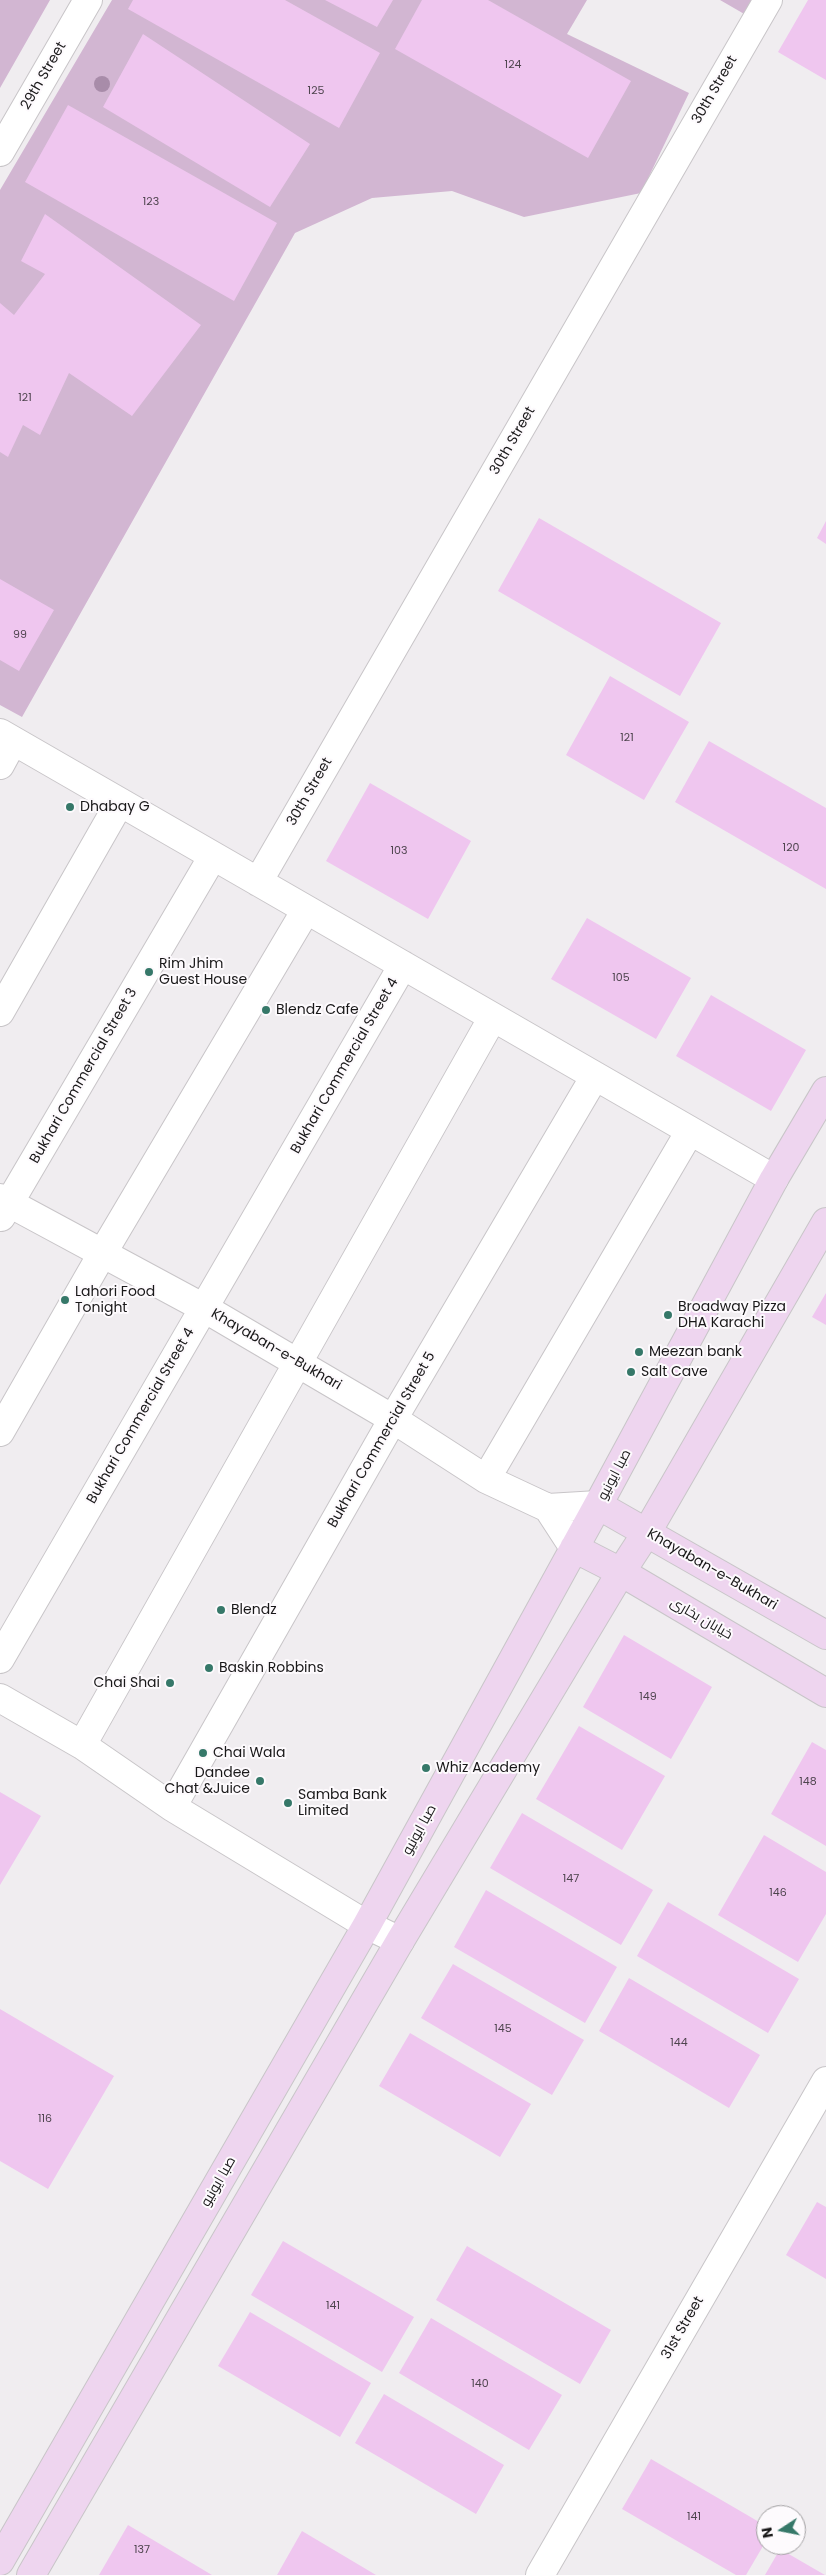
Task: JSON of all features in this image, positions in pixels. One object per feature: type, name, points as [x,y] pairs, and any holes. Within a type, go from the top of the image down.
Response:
[{"type":"main road","name":"صبا ایونیو","points":[[0,2561],[367,1925],[598,1506],[774,1179],[826,1092]]},
{"type":"main road","points":[[31,2575],[400,1941],[620,1572],[647,1532],[826,1222]]},
{"type":"main road","name":"Khayaban-e-Bukhari","points":[[598,1506],[647,1532],[826,1635]]},
{"type":"main road","name":"خیابان بخاری","points":[[574,1548],[620,1572],[826,1692]]},
{"type":"street","name":"29th Street","points":[[0,152],[88,0]]},
{"type":"street","name":"30th Street","points":[[258,882],[768,0]]},
{"type":"street","points":[[0,765],[7,737],[774,1179]]},
{"type":"street","points":[[0,1012],[120,802]]},
{"type":"street","name":"Bukhari Commercial Street 3","points":[[3,1207],[213,856]]},
{"type":"street","points":[[0,1432],[102,1254],[306,910]]},
{"type":"street","name":"Bukhari Commercial Street 4","points":[[0,1659],[403,965]]},
{"type":"street","points":[[82,1745],[493,1017]]},
{"type":"street","name":"Bukhari Commercial Street 5","points":[[172,1807],[394,1419],[595,1076]]},
{"type":"street","points":[[486,1478],[690,1131]]},
{"type":"street","name":"Khayaban-e-Bukhari","points":[[3,1207],[102,1254],[204,1308],[394,1419],[486,1478],[548,1508]]},
{"type":"street","points":[[548,1508],[598,1506]]},
{"type":"street","points":[[548,1508],[574,1548]]},
{"type":"street","points":[[0,1698],[82,1745],[172,1807],[367,1925],[400,1941]]},
{"type":"street","name":"31st Street","points":[[540,2575],[826,2081]]},
{"type":"shaded area","points":[[0,0],[50,0],[0,88]]},
{"type":"shaded area","points":[[112,0],[587,0],[567,34],[689,93],[641,193],[524,217],[452,191],[372,198],[295,233],[22,717],[0,705],[0,190]]},
{"type":"shaded area","points":[[720,0],[754,0],[746,15]]},
{"type":"building","points":[[133,0],[285,0],[380,53],[339,128],[128,9]]},
{"type":"building","points":[[325,0],[393,0],[377,27]]},
{"type":"building","points":[[422,0],[488,0],[631,81],[588,158],[395,49]]},
{"type":"building","points":[[808,0],[826,0],[826,80],[778,52]]},
{"type":"building","points":[[143,34],[310,144],[270,207],[103,107]]},
{"type":"building","points":[[68,105],[277,223],[234,301],[25,182]]},
{"type":"building","points":[[45,214],[201,325],[132,416],[69,373],[40,435],[23,425],[8,457],[0,452],[0,303],[14,315],[45,274],[21,261]]},
{"type":"building","points":[[539,518],[721,623],[680,696],[498,591]]},
{"type":"building","points":[[826,521],[826,544],[817,538]]},
{"type":"building","points":[[0,579],[54,610],[19,671],[0,660]]},
{"type":"building","points":[[610,676],[689,722],[644,800],[566,755]]},
{"type":"building","points":[[709,741],[826,808],[826,889],[675,802]]},
{"type":"building","points":[[370,783],[471,841],[428,919],[326,861]]},
{"type":"building","points":[[587,918],[691,978],[656,1039],[551,979]]},
{"type":"building","points":[[711,995],[806,1050],[771,1111],[676,1056]]},
{"type":"building","points":[[826,1293],[826,1325],[812,1317]]},
{"type":"building","points":[[624,1635],[712,1687],[671,1759],[583,1707]]},
{"type":"building","points":[[579,1726],[665,1776],[622,1850],[536,1799]]},
{"type":"building","points":[[812,1742],[826,1750],[826,1846],[771,1814]]},
{"type":"building","points":[[0,1792],[41,1816],[0,1885]]},
{"type":"building","points":[[522,1813],[653,1890],[621,1945],[490,1868]]},
{"type":"building","points":[[764,1835],[826,1872],[826,1914],[798,1962],[718,1915]]},
{"type":"building","points":[[486,1890],[617,1967],[585,2023],[454,1947]]},
{"type":"building","points":[[668,1902],[799,1979],[768,2033],[637,1956]]},
{"type":"building","points":[[453,1964],[584,2040],[552,2095],[421,2018]]},
{"type":"building","points":[[629,1978],[760,2055],[729,2108],[599,2031]]},
{"type":"building","points":[[0,2009],[114,2076],[48,2189],[0,2161]]},
{"type":"building","points":[[410,2033],[531,2104],[500,2157],[379,2086]]},
{"type":"building","points":[[817,2202],[826,2207],[826,2279],[786,2255]]},
{"type":"building","points":[[283,2241],[414,2317],[382,2372],[251,2295]]},
{"type":"building","points":[[467,2246],[611,2330],[580,2384],[436,2300]]},
{"type":"building","points":[[250,2312],[371,2383],[340,2437],[218,2366]]},
{"type":"building","points":[[431,2318],[562,2395],[529,2450],[399,2373]]},
{"type":"building","points":[[384,2394],[504,2465],[476,2514],[355,2443]]},
{"type":"building","points":[[651,2459],[756,2520],[756,2555],[758,2555],[746,2575],[736,2575],[622,2509]]},
{"type":"building","points":[[128,2525],[212,2575],[99,2575]]},
{"type":"building","points":[[302,2531],[376,2575],[277,2575]]},
{"type":"building","points":[[777,2555],[790,2555],[825,2575],[765,2575]]},
{"type":"place","name":"Dhabay G","points":[[70,807]]},
{"type":"place","name":"Rim Jhim Guest House","points":[[149,972]]},
{"type":"place","name":"Blendz Cafe","points":[[266,1010]]},
{"type":"place","name":"Lahori Food Tonight","points":[[65,1300]]},
{"type":"place","name":"Broadway Pizza DHA Karachi","points":[[668,1315]]},
{"type":"place","name":"Meezan bank","points":[[639,1352]]},
{"type":"place","name":"Salt Cave","points":[[631,1372]]},
{"type":"place","name":"Blendz","points":[[221,1610]]},
{"type":"place","name":"Baskin Robbins","points":[[209,1668]]},
{"type":"place","name":"Chai Shai","points":[[170,1683]]},
{"type":"place","name":"Chai Wala","points":[[203,1753]]},
{"type":"place","name":"Whiz Academy","points":[[426,1768]]},
{"type":"place","name":"Dandee Chat &Juice","points":[[260,1781]]},
{"type":"place","name":"Samba Bank Limited","points":[[288,1803]]}]
